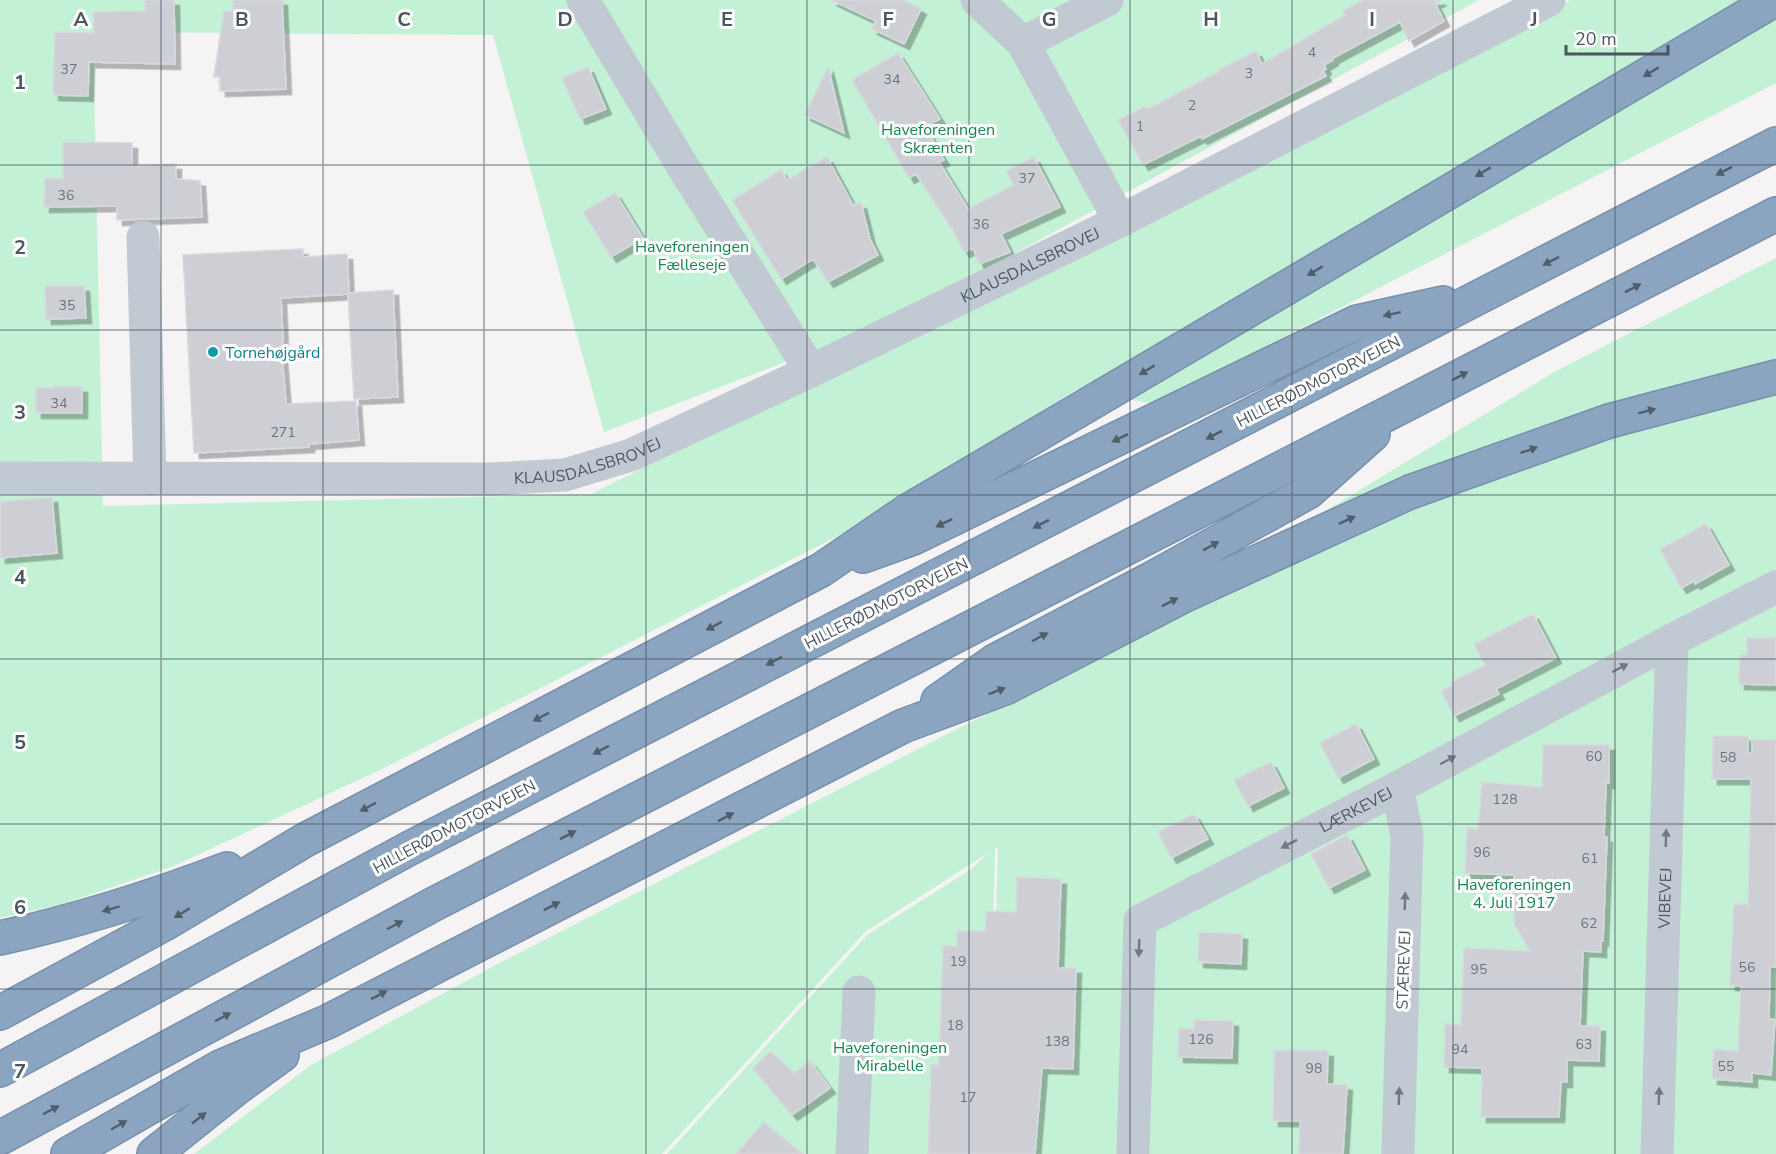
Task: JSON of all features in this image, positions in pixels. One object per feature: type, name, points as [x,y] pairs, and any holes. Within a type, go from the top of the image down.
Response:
[{"type":"highway","points":[[0,1012],[164,924],[305,840],[821,570],[906,512],[1774,0]]},
{"type":"highway","name":"HILLERØDMOTORVEJEN","points":[[0,1070],[420,843],[1776,144]]},
{"type":"highway","points":[[0,1138],[434,904],[1776,214]]},
{"type":"highway","points":[[821,570],[914,538],[1357,322],[1490,293]]},
{"type":"highway","points":[[68,1154],[220,1067],[327,1022],[903,726],[1005,688],[1183,596],[1410,492],[1609,421],[1776,377]]},
{"type":"highway","points":[[903,726],[995,661],[1155,577],[1308,492],[1408,403]]},
{"type":"highway","points":[[0,938],[53,927],[162,893],[305,840]]},
{"type":"highway","points":[[154,1154],[238,1087],[327,1022]]},
{"type":"street","points":[[583,0],[685,170],[811,371]]},
{"type":"street","points":[[977,0],[1023,43],[1120,220]]},
{"type":"street","points":[[1023,43],[1107,0]]},
{"type":"street","name":"KLAUSDALSBROVEJ","points":[[0,478],[491,479],[565,475],[631,455],[811,371],[1120,220],[1549,0]]},
{"type":"street","points":[[143,237],[150,479]]},
{"type":"street","name":"LÆRKEVEJ","points":[[1133,1154],[1140,921],[1776,587]]},
{"type":"street","name":"VIBEVEJ","points":[[1657,1154],[1672,640]]},
{"type":"street","name":"STÆREVEJ","points":[[1397,788],[1407,835],[1398,1154]]},
{"type":"street","points":[[852,1154],[859,992]]},
{"type":"green space","points":[[0,0],[1479,0],[891,321],[604,432],[493,35],[93,32],[103,506],[591,494],[1129,225],[1571,0],[1776,0],[1776,83],[1154,404],[1076,390],[840,535],[384,768],[174,866],[63,904],[0,918]]},
{"type":"green space","points":[[1776,258],[1776,1154],[990,1154],[998,847],[995,849],[987,1154],[667,1154],[867,935],[970,870],[988,853],[865,932],[662,1154],[194,1154],[311,1065],[505,960],[1012,701],[1556,371]]},
{"type":"building","points":[[145,0],[174,0],[175,64],[89,62],[88,96],[53,95],[55,32],[94,33],[93,12],[145,11]]},
{"type":"building","points":[[233,0],[282,0],[286,89],[220,91],[220,77],[214,77],[224,11],[233,12]]},
{"type":"building","points":[[831,0],[903,0],[921,9],[904,44],[872,29],[876,21]]},
{"type":"building","points":[[1364,0],[1441,0],[1435,3],[1444,21],[1409,41],[1400,22],[1333,58],[1324,65],[1326,69],[1323,71],[1326,76],[1202,139],[1201,136],[1143,165],[1118,120],[1146,106],[1148,109],[1256,51],[1262,64],[1345,15],[1342,11]]},
{"type":"building","points":[[898,53],[940,119],[925,126],[944,160],[939,162],[968,209],[1014,185],[1006,171],[1034,157],[1060,207],[1001,234],[1010,252],[979,264],[973,248],[964,252],[952,229],[916,174],[909,178],[852,80]]},
{"type":"building","points":[[588,67],[606,109],[580,119],[562,78]]},
{"type":"building","points":[[828,67],[844,133],[805,115]]},
{"type":"building","points":[[63,142],[132,143],[132,166],[176,164],[176,179],[200,181],[202,217],[117,220],[117,206],[44,207],[45,178],[63,179]]},
{"type":"building","points":[[827,157],[853,205],[861,203],[870,239],[878,255],[828,282],[813,259],[781,279],[732,200],[781,170],[787,180]]},
{"type":"building","points":[[615,193],[643,238],[611,257],[583,212]]},
{"type":"building","points":[[303,249],[303,257],[347,254],[349,293],[393,290],[398,397],[354,399],[348,294],[281,298],[283,342],[281,344],[286,404],[356,401],[359,440],[309,444],[309,447],[194,453],[183,255]]},
{"type":"building","points":[[45,286],[84,286],[86,318],[46,319]]},
{"type":"building","points":[[54,386],[82,387],[82,413],[36,413],[36,388],[53,388]]},
{"type":"building","points":[[52,497],[57,553],[0,558],[0,502]]},
{"type":"building","points":[[1706,524],[1729,565],[1695,584],[1694,581],[1681,588],[1660,549]]},
{"type":"building","points":[[1533,614],[1556,658],[1496,689],[1499,694],[1454,716],[1441,691],[1453,685],[1451,682],[1485,665],[1474,644]]},
{"type":"building","points":[[1747,638],[1776,638],[1776,685],[1739,684],[1740,655],[1747,655]]},
{"type":"building","points":[[1356,724],[1374,759],[1338,778],[1320,743]]},
{"type":"building","points":[[1713,736],[1748,736],[1748,753],[1752,753],[1752,740],[1776,740],[1776,967],[1770,967],[1769,1019],[1775,1020],[1771,1075],[1752,1073],[1752,1082],[1712,1079],[1714,1049],[1738,1051],[1741,986],[1730,985],[1734,904],[1748,905],[1751,779],[1712,779]]},
{"type":"building","points":[[1543,745],[1609,745],[1609,783],[1606,783],[1604,837],[1607,837],[1603,941],[1601,941],[1601,952],[1583,951],[1580,1026],[1600,1026],[1599,1061],[1567,1060],[1567,1082],[1561,1082],[1559,1117],[1481,1117],[1482,1068],[1444,1067],[1445,1024],[1461,1025],[1464,948],[1530,951],[1514,924],[1514,875],[1465,873],[1467,828],[1478,829],[1482,782],[1542,787]]},
{"type":"building","points":[[1271,762],[1284,788],[1248,806],[1234,780]]},
{"type":"building","points":[[1194,814],[1208,839],[1171,858],[1158,832]]},
{"type":"building","points":[[1347,835],[1365,870],[1329,888],[1311,854]]},
{"type":"building","points":[[1017,877],[1061,879],[1058,968],[1076,968],[1073,1069],[1042,1068],[1035,1154],[928,1154],[931,1065],[939,1065],[943,946],[957,946],[957,931],[985,931],[986,911],[1016,912]]},
{"type":"building","points":[[1199,932],[1242,934],[1241,964],[1198,962]]},
{"type":"building","points":[[1194,1020],[1233,1021],[1232,1058],[1178,1057],[1179,1029],[1194,1029]]},
{"type":"building","points":[[1274,1050],[1328,1051],[1327,1084],[1347,1085],[1343,1154],[1299,1154],[1300,1121],[1273,1121]]},
{"type":"building","points":[[770,1051],[794,1073],[810,1061],[830,1088],[792,1115],[753,1069]]},
{"type":"building","points":[[764,1122],[802,1154],[736,1154]]},
{"type":"place","name":"Tornehøjgård","points":[[213,352]]},
{"type":"park label","name":"Haveforeningen Skrænten","points":[[938,138]]},
{"type":"park label","name":"Haveforeningen Fælleseje","points":[[692,255]]},
{"type":"park label","name":"Haveforeningen 4. Juli 1917","points":[[1514,893]]},
{"type":"park label","name":"Haveforeningen Mirabelle","points":[[890,1056]]}]
